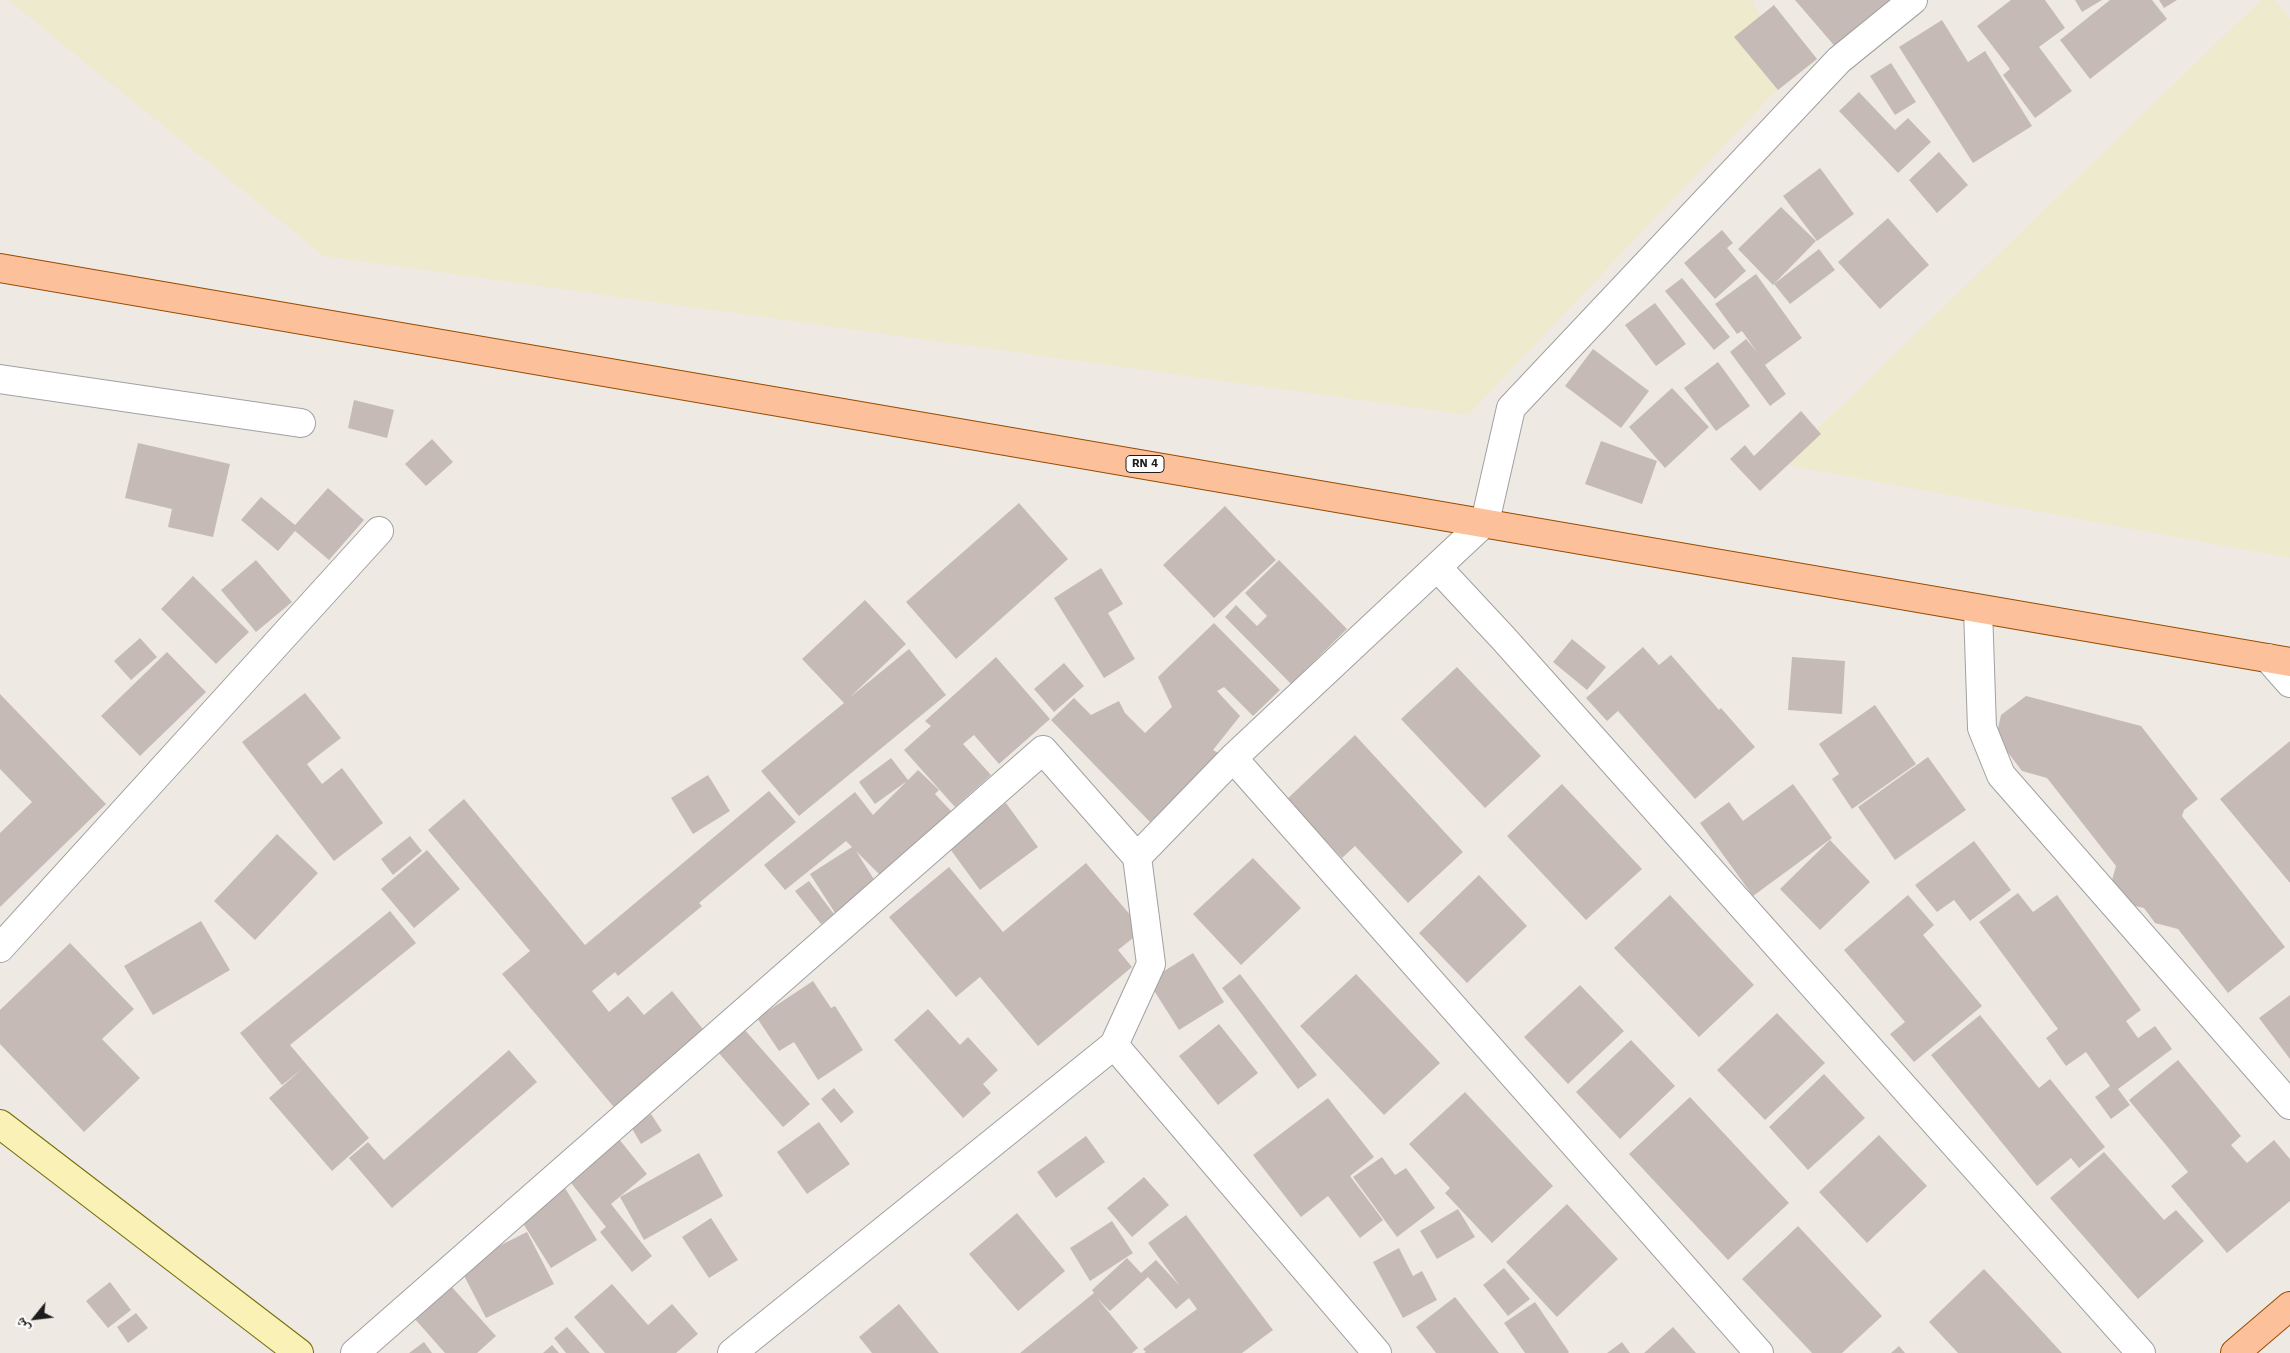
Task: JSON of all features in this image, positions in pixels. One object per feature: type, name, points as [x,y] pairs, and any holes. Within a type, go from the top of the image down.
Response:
[{"type":"main road","name":"RN 4","points":[[0,268],[1486,522],[2279,660]]},
{"type":"main road","points":[[0,1124],[299,1353]]},
{"type":"main road","points":[[2235,1353],[2290,1306]]},
{"type":"street","points":[[1137,857],[1233,758],[1486,522],[1511,408],[1839,60],[1913,0]]},
{"type":"street","points":[[0,379],[301,423]]},
{"type":"street","points":[[0,948],[379,531]]},
{"type":"street","points":[[1437,567],[1504,639],[2141,1353]]},
{"type":"street","points":[[1978,609],[1982,728],[2001,775],[2290,1105]]},
{"type":"street","points":[[2279,660],[2290,683]]},
{"type":"street","points":[[355,1353],[1043,750],[1137,857],[1151,964],[1114,1045],[732,1353]]},
{"type":"street","points":[[1233,758],[1759,1353]]},
{"type":"street","points":[[1114,1045],[1377,1353]]},
{"type":"shaded area","points":[[8,0],[1752,0],[1791,75],[1468,415],[324,256]]},
{"type":"shaded area","points":[[2261,0],[2275,0],[2290,18],[2290,558],[1781,464]]},
{"type":"building","points":[[1795,0],[1889,0],[1892,3],[1838,50]]},
{"type":"building","points":[[2011,0],[2045,0],[2065,28],[2039,47],[2072,91],[2035,118],[2003,75],[2010,69],[1977,26]]},
{"type":"building","points":[[2075,0],[2102,0],[2082,12]]},
{"type":"building","points":[[2110,0],[2152,0],[2167,19],[2090,79],[2060,40]]},
{"type":"building","points":[[2159,0],[2177,0],[2164,8]]},
{"type":"building","points":[[1774,5],[1817,59],[1778,90],[1734,37]]},
{"type":"building","points":[[1942,20],[1968,62],[1985,51],[2032,126],[1973,163],[1899,47]]},
{"type":"building","points":[[1891,63],[1916,102],[1895,115],[1870,76]]},
{"type":"building","points":[[1859,92],[1895,130],[1908,118],[1931,142],[1898,173],[1839,111]]},
{"type":"building","points":[[1939,152],[1968,185],[1937,213],[1909,180]]},
{"type":"building","points":[[1820,168],[1854,214],[1817,241],[1783,196]]},
{"type":"building","points":[[1781,207],[1816,241],[1773,285],[1738,249]]},
{"type":"building","points":[[1888,218],[1929,265],[1880,309],[1838,262]]},
{"type":"building","points":[[1722,230],[1733,243],[1727,248],[1746,271],[1715,299],[1684,263]]},
{"type":"building","points":[[1819,249],[1835,270],[1790,304],[1774,284]]},
{"type":"building","points":[[1756,274],[1802,338],[1765,365],[1786,394],[1770,406],[1730,352],[1746,339],[1757,352],[1742,331],[1737,334],[1715,304]]},
{"type":"building","points":[[1682,278],[1730,337],[1714,350],[1665,291]]},
{"type":"building","points":[[1655,303],[1686,344],[1656,366],[1625,325]]},
{"type":"building","points":[[1593,349],[1649,391],[1621,428],[1565,386]]},
{"type":"building","points":[[1718,362],[1750,406],[1716,431],[1684,388]]},
{"type":"building","points":[[1672,388],[1709,427],[1665,468],[1629,427]]},
{"type":"building","points":[[354,400],[394,410],[387,438],[348,428]]},
{"type":"building","points":[[1801,411],[1821,434],[1760,491],[1730,459],[1745,445],[1754,456]]},
{"type":"building","points":[[432,439],[453,462],[426,486],[405,464]]},
{"type":"building","points":[[1601,441],[1657,461],[1642,504],[1585,484]]},
{"type":"building","points":[[138,443],[230,464],[213,537],[168,527],[172,509],[125,498]]},
{"type":"building","points":[[328,488],[364,520],[329,560],[295,531],[278,551],[241,520],[261,497],[295,525]]},
{"type":"building","points":[[1019,503],[1068,559],[956,659],[906,602]]},
{"type":"building","points":[[1225,506],[1276,560],[1214,618],[1163,565]]},
{"type":"building","points":[[256,560],[292,602],[256,632],[221,590]]},
{"type":"building","points":[[1279,560],[1347,629],[1291,684],[1225,617],[1236,605],[1257,626],[1267,616],[1245,593]]},
{"type":"building","points":[[1101,568],[1123,604],[1108,613],[1135,659],[1104,678],[1054,598]]},
{"type":"building","points":[[193,576],[249,632],[216,664],[161,609]]},
{"type":"building","points":[[865,600],[906,644],[849,698],[909,649],[946,695],[799,816],[761,771],[844,703],[802,659]]},
{"type":"building","points":[[1214,623],[1280,690],[1253,716],[1224,687],[1217,691],[1240,716],[1213,750],[1220,754],[1150,822],[1051,720],[1074,698],[1091,715],[1119,701],[1125,713],[1145,733],[1172,707],[1158,677]]},
{"type":"building","points":[[140,638],[157,657],[131,680],[114,661]]},
{"type":"building","points":[[1572,639],[1606,667],[1587,690],[1553,662]]},
{"type":"building","points":[[1643,647],[1659,665],[1671,655],[1719,710],[1721,708],[1755,747],[1695,799],[1618,711],[1607,721],[1586,698]]},
{"type":"building","points":[[167,652],[206,692],[140,756],[101,716]]},
{"type":"building","points":[[996,657],[1050,719],[999,764],[974,735],[963,744],[991,775],[955,807],[904,750],[931,726],[925,721]]},
{"type":"building","points":[[1792,657],[1845,661],[1842,714],[1788,710]]},
{"type":"building","points":[[1064,663],[1084,686],[1054,712],[1034,689]]},
{"type":"building","points":[[1457,667],[1541,756],[1485,808],[1401,719]]},
{"type":"building","points":[[305,693],[341,738],[307,764],[322,784],[342,768],[383,823],[334,861],[242,742]]},
{"type":"building","points":[[0,694],[106,804],[0,907],[0,833],[32,802],[0,769]]},
{"type":"building","points":[[2026,696],[2141,726],[2198,799],[2184,810],[2182,816],[2285,947],[2228,993],[2178,929],[2155,923],[2144,908],[2131,905],[2112,880],[2116,866],[2047,778],[2022,771],[1996,737],[2001,715]]},
{"type":"building","points":[[1875,705],[1916,764],[1852,809],[1832,779],[1839,774],[1819,744]]},
{"type":"building","points":[[1355,735],[1463,852],[1408,903],[1355,846],[1342,858],[1287,799]]},
{"type":"building","points":[[2290,741],[2290,883],[2220,799]]},
{"type":"building","points":[[1928,757],[1966,810],[1895,860],[1858,807]]},
{"type":"building","points":[[891,758],[908,780],[918,770],[939,790],[935,794],[951,811],[883,878],[856,851],[880,889],[837,916],[810,874],[852,847],[846,841],[785,890],[764,865],[855,792],[873,815],[907,781],[875,804],[859,782]]},
{"type":"building","points":[[708,775],[730,811],[693,834],[671,798]]},
{"type":"building","points":[[1562,784],[1642,869],[1586,920],[1507,836]]},
{"type":"building","points":[[1793,784],[1832,838],[1753,896],[1700,823],[1729,802],[1743,821]]},
{"type":"building","points":[[769,791],[796,822],[699,903],[702,906],[618,976],[615,972],[592,991],[609,1012],[628,996],[644,1015],[672,991],[707,1034],[618,1112],[502,974],[530,951],[428,830],[464,799],[585,945]]},
{"type":"building","points":[[1006,803],[1038,847],[980,890],[948,846]]},
{"type":"building","points":[[277,834],[318,873],[255,940],[214,901]]},
{"type":"building","points":[[410,836],[422,851],[393,875],[381,859]]},
{"type":"building","points":[[1830,840],[1870,882],[1820,930],[1780,889]]},
{"type":"building","points":[[1974,841],[2011,890],[1970,921],[1954,900],[1937,912],[1915,885]]},
{"type":"building","points":[[427,850],[460,889],[414,928],[381,889]]},
{"type":"building","points":[[1253,858],[1301,908],[1241,965],[1193,914]]},
{"type":"building","points":[[1086,863],[1143,930],[1118,950],[1132,967],[1038,1046],[980,977],[956,997],[889,917],[949,867],[1003,932]]},
{"type":"building","points":[[1479,875],[1527,926],[1467,983],[1419,933]]},
{"type":"building","points":[[809,881],[834,914],[821,924],[795,891]]},
{"type":"building","points":[[2018,893],[2033,912],[2057,895],[2141,1010],[2126,1021],[2138,1038],[2155,1026],[2172,1049],[2118,1089],[2130,1105],[2111,1119],[2095,1097],[2110,1086],[2086,1052],[2066,1066],[2046,1038],[2058,1029],[1979,922]]},
{"type":"building","points":[[1670,895],[1754,985],[1699,1037],[1614,948]]},
{"type":"building","points":[[1908,895],[1934,925],[1923,935],[1982,1006],[1914,1062],[1890,1034],[1905,1022],[1844,950]]},
{"type":"building","points":[[390,911],[416,943],[290,1045],[369,1138],[332,1171],[269,1098],[302,1069],[282,1085],[240,1033]]},
{"type":"building","points":[[201,921],[230,970],[153,1015],[124,966]]},
{"type":"building","points":[[70,943],[134,1009],[102,1039],[140,1078],[84,1132],[0,1044],[0,1010]]},
{"type":"building","points":[[1193,953],[1224,1002],[1179,1030],[1148,981]]},
{"type":"building","points":[[1240,974],[1317,1075],[1298,1089],[1222,988]]},
{"type":"building","points":[[1356,974],[1440,1063],[1384,1115],[1300,1026]]},
{"type":"building","points":[[813,981],[831,1008],[835,1006],[863,1050],[818,1080],[794,1042],[779,1051],[757,1018]]},
{"type":"building","points":[[1580,985],[1624,1031],[1568,1084],[1524,1037]]},
{"type":"building","points":[[2290,995],[2290,1059],[2259,1018]]},
{"type":"building","points":[[928,1009],[960,1045],[968,1037],[998,1070],[983,1084],[991,1093],[963,1118],[894,1040]]},
{"type":"building","points":[[1777,1013],[1825,1063],[1765,1120],[1717,1070]]},
{"type":"building","points":[[1980,1015],[2039,1088],[2050,1079],[2105,1147],[2079,1168],[2071,1158],[2037,1186],[1931,1055]]},
{"type":"building","points":[[1219,1024],[1258,1073],[1218,1105],[1179,1056]]},
{"type":"building","points":[[744,1029],[810,1104],[783,1127],[718,1052]]},
{"type":"building","points":[[1631,1040],[1675,1086],[1620,1139],[1576,1092]]},
{"type":"building","points":[[509,1050],[537,1082],[392,1208],[349,1158],[368,1142],[384,1160]]},
{"type":"building","points":[[2178,1060],[2241,1136],[2231,1145],[2247,1163],[2274,1140],[2290,1159],[2290,1201],[2227,1253],[2171,1186],[2188,1172],[2129,1100]]},
{"type":"building","points":[[1824,1074],[1865,1118],[1808,1170],[1769,1127]]},
{"type":"building","points":[[834,1088],[854,1112],[841,1123],[821,1099]]},
{"type":"building","points":[[1465,1092],[1553,1186],[1492,1243],[1445,1193],[1450,1188],[1409,1144]]},
{"type":"building","points":[[1690,1097],[1789,1203],[1728,1260],[1629,1154]]},
{"type":"building","points":[[1328,1098],[1374,1157],[1350,1176],[1383,1220],[1360,1238],[1328,1196],[1301,1217],[1253,1155]]},
{"type":"building","points":[[651,1114],[662,1131],[641,1144],[631,1127]]},
{"type":"building","points":[[819,1122],[850,1164],[807,1194],[777,1152]]},
{"type":"building","points":[[1879,1135],[1927,1186],[1867,1243],[1819,1192]]},
{"type":"building","points":[[1086,1136],[1105,1162],[1056,1198],[1037,1172]]},
{"type":"building","points":[[619,1139],[647,1174],[611,1204],[652,1256],[632,1272],[600,1232],[606,1227],[568,1179]]},
{"type":"building","points":[[2104,1152],[2164,1220],[2176,1210],[2204,1241],[2138,1299],[2050,1198]]},
{"type":"building","points":[[699,1153],[723,1196],[644,1240],[620,1197]]},
{"type":"building","points":[[1382,1157],[1395,1175],[1406,1168],[1435,1208],[1397,1237],[1353,1177]]},
{"type":"building","points":[[1144,1177],[1169,1205],[1132,1237],[1107,1208]]},
{"type":"building","points":[[565,1188],[597,1240],[551,1268],[519,1217]]},
{"type":"building","points":[[1567,1204],[1618,1259],[1557,1317],[1506,1262]]},
{"type":"building","points":[[1458,1209],[1475,1237],[1437,1259],[1420,1231]]},
{"type":"building","points":[[1017,1213],[1065,1271],[1018,1311],[969,1254]]},
{"type":"building","points":[[1186,1215],[1273,1330],[1242,1353],[1144,1353],[1146,1352],[1143,1349],[1197,1309],[1189,1298],[1176,1309],[1148,1277],[1110,1311],[1097,1298],[1138,1348],[1132,1353],[1020,1353],[1094,1293],[1092,1290],[1127,1258],[1141,1273],[1156,1260],[1180,1286],[1148,1243]]},
{"type":"building","points":[[711,1218],[738,1260],[709,1278],[682,1237]]},
{"type":"building","points":[[1112,1221],[1133,1253],[1090,1281],[1070,1248]]},
{"type":"building","points":[[1798,1226],[1882,1316],[1842,1353],[1812,1353],[1742,1279]]},
{"type":"building","points":[[527,1232],[554,1284],[486,1318],[459,1266]]},
{"type":"building","points":[[1399,1248],[1413,1276],[1422,1271],[1437,1300],[1403,1318],[1373,1262]]},
{"type":"building","points":[[1504,1268],[1530,1299],[1508,1316],[1483,1285]]},
{"type":"building","points":[[1984,1269],[2062,1353],[1958,1353],[1929,1322]]},
{"type":"building","points":[[110,1282],[131,1310],[108,1328],[86,1301]]},
{"type":"building","points":[[612,1284],[648,1325],[672,1304],[698,1334],[676,1353],[605,1353],[574,1317]]},
{"type":"building","points":[[450,1285],[496,1336],[477,1353],[445,1353],[414,1318]]},
{"type":"building","points":[[1455,1297],[1499,1353],[1436,1353],[1416,1327]]},
{"type":"building","points":[[1535,1302],[1568,1353],[1525,1353],[1504,1323]]},
{"type":"building","points":[[899,1304],[939,1353],[872,1353],[859,1337]]},
{"type":"building","points":[[136,1313],[148,1328],[128,1343],[117,1327]]},
{"type":"building","points":[[567,1327],[590,1353],[566,1353],[554,1338]]},
{"type":"building","points":[[1673,1327],[1696,1353],[1644,1353]]},
{"type":"building","points":[[424,1342],[432,1353],[409,1353]]},
{"type":"building","points":[[1622,1342],[1630,1353],[1607,1353]]},
{"type":"building","points":[[552,1345],[559,1353],[543,1353]]},
{"type":"building","points":[[1899,1346],[1905,1353],[1891,1353]]}]
